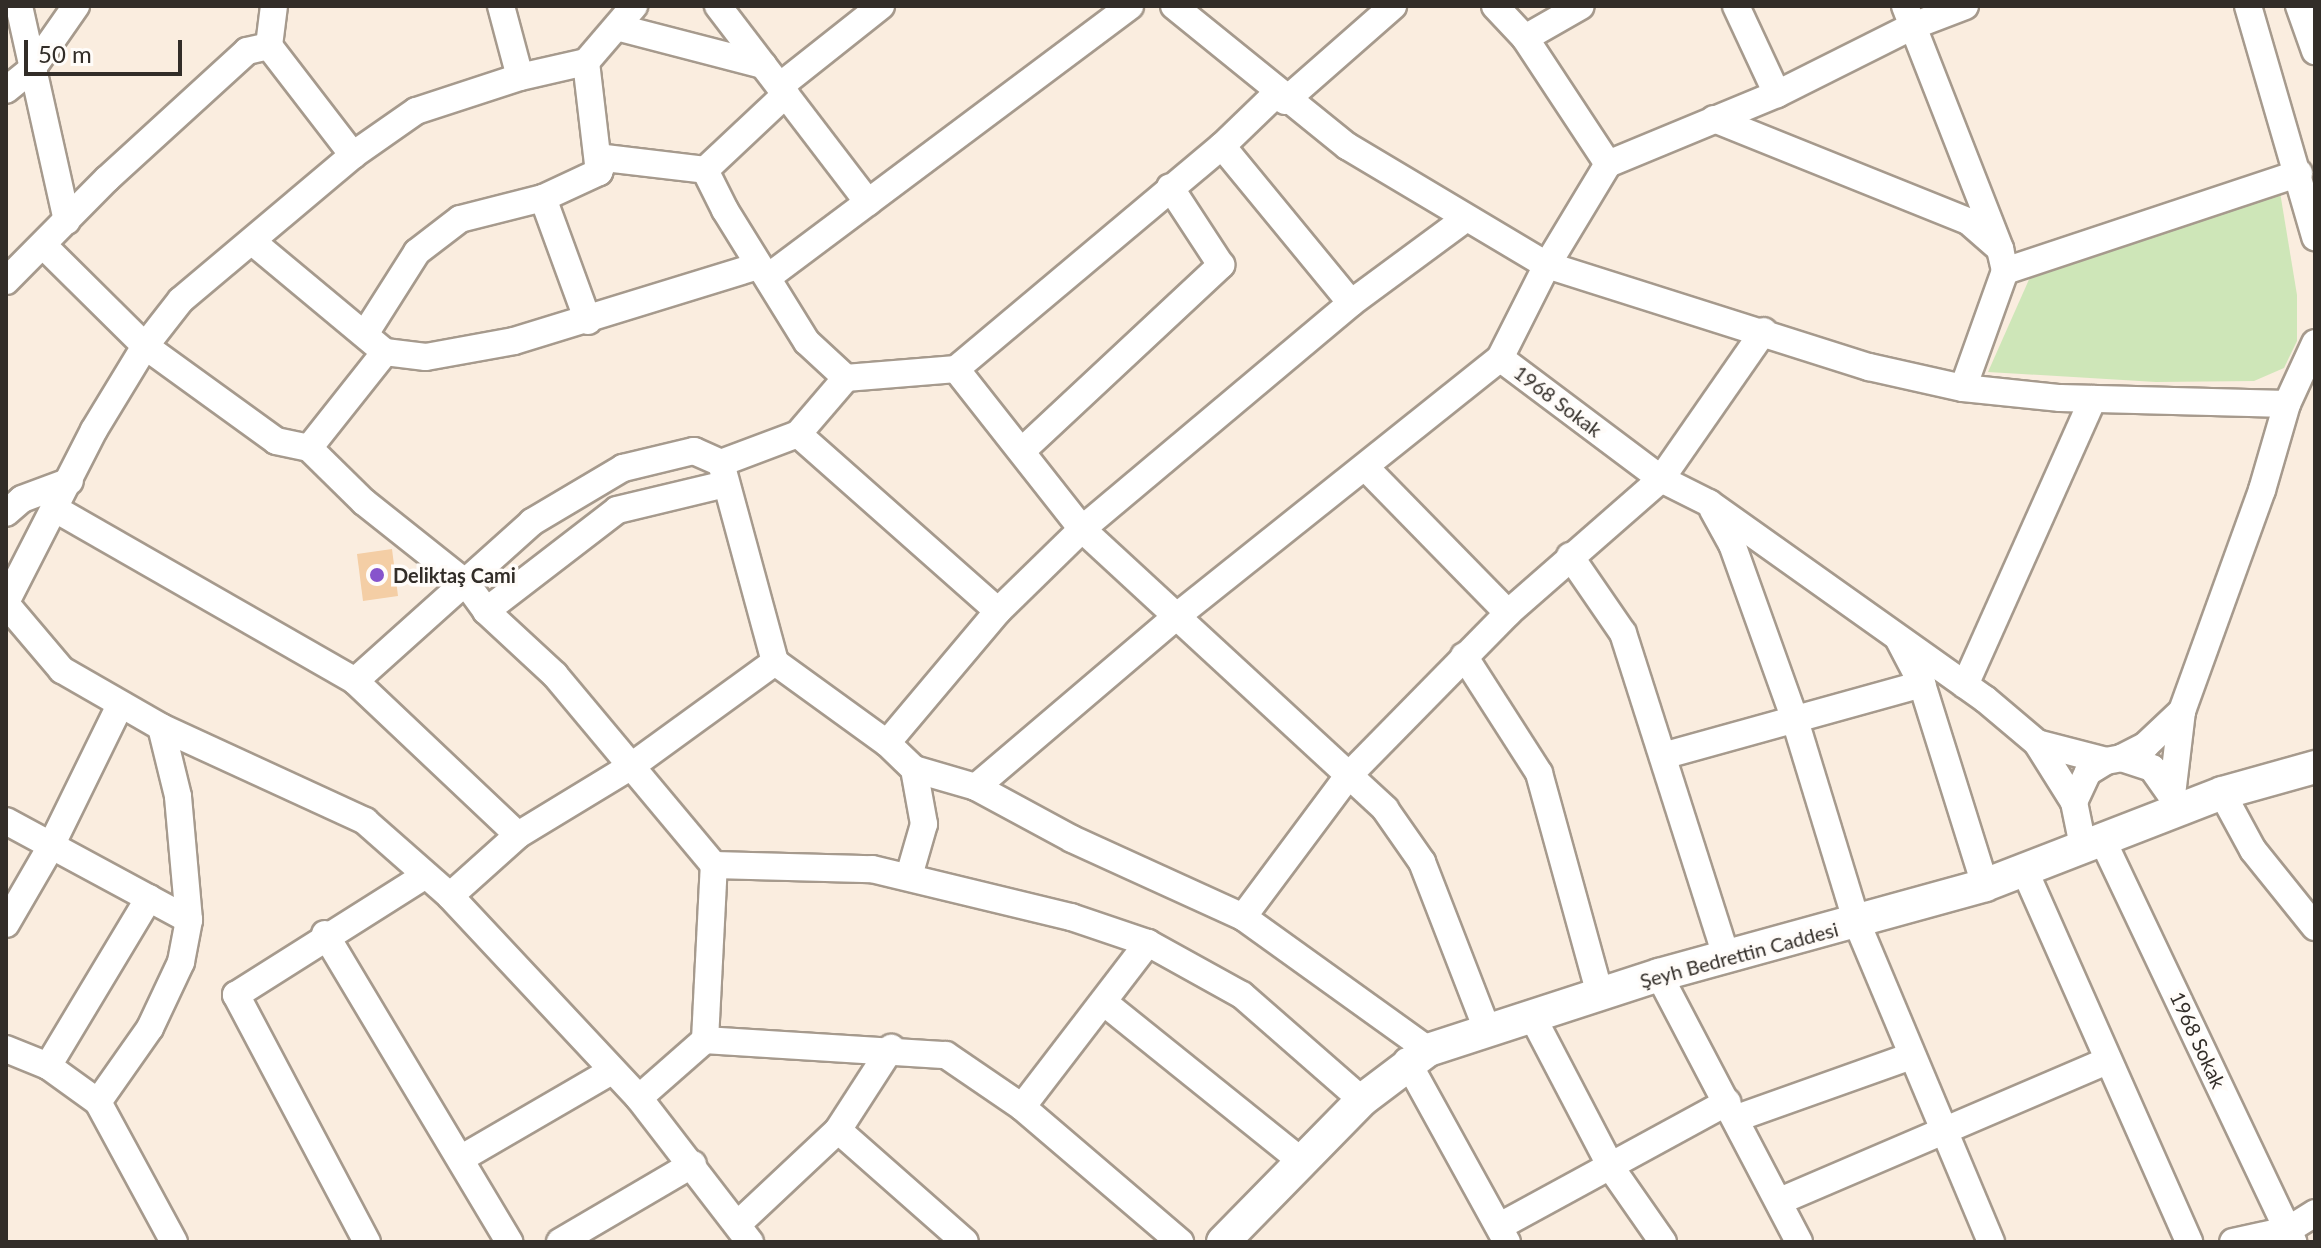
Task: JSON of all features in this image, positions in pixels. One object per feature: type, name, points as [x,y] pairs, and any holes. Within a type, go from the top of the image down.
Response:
[{"type":"main road","name":"Şeyh Bedrettin Caddesi","points":[[1223,1242],[1362,1100],[1417,1055],[1531,1014],[1659,975],[1857,923],[1985,885],[2093,842],[2175,802],[2222,793],[2315,767]]},
{"type":"street","points":[[19,6],[67,221]]},
{"type":"street","points":[[6,90],[32,69],[76,6]]},
{"type":"street","points":[[274,6],[269,46],[353,155]]},
{"type":"street","points":[[501,6],[520,77]]},
{"type":"street","points":[[718,6],[868,202]]},
{"type":"street","points":[[705,170],[783,90],[881,6]]},
{"type":"street","points":[[254,243],[385,352],[426,357],[588,321],[763,271],[868,202],[1130,6]]},
{"type":"street","points":[[1174,6],[1280,97],[1465,219],[1547,265],[1764,331],[1869,367],[1963,388],[2093,399],[2300,391]]},
{"type":"street","points":[[486,611],[617,510],[723,473],[798,434],[846,378],[956,369],[1170,187],[1393,6]]},
{"type":"street","points":[[1495,6],[1525,38],[1608,164],[1777,94],[1909,16],[1965,6]]},
{"type":"street","points":[[1525,38],[1581,6]]},
{"type":"street","points":[[1736,6],[1777,94]]},
{"type":"street","points":[[2248,6],[2299,173],[2315,237]]},
{"type":"street","points":[[2299,6],[2315,51]]},
{"type":"street","points":[[1909,16],[2003,260],[1963,388]]},
{"type":"street","points":[[763,65],[627,17],[586,62],[520,77],[416,111],[353,155],[254,243],[181,300],[145,346],[6,603],[62,670],[161,727],[365,821],[450,896],[610,1072],[639,1098],[744,1232],[838,1130],[891,1048]]},
{"type":"street","points":[[6,281],[247,51],[269,46]]},
{"type":"street","points":[[586,62],[599,172]]},
{"type":"street","points":[[1714,119],[1968,221],[2003,260]]},
{"type":"street","points":[[1222,146],[1351,303]]},
{"type":"street","points":[[365,334],[417,252],[460,219],[543,198],[599,172],[605,158],[705,170]]},
{"type":"street","name":"1968 Sokak","points":[[1608,164],[1547,265],[1500,358],[1661,479],[1709,503],[1895,634],[2037,743]]},
{"type":"street","points":[[705,170],[807,342],[846,378]]},
{"type":"street","points":[[2003,260],[2299,173]]},
{"type":"street","points":[[1024,449],[1221,265],[1170,187]]},
{"type":"street","points":[[543,198],[588,321]]},
{"type":"street","points":[[887,743],[998,611],[1082,529],[1351,303],[1465,219]]},
{"type":"street","points":[[44,246],[145,346],[276,441],[309,448],[364,502],[466,583],[486,611],[555,675],[633,765],[714,865],[705,1040]]},
{"type":"street","points":[[1243,917],[1348,776],[1508,613],[1661,479],[1764,331]]},
{"type":"street","points":[[2175,802],[2182,711],[2315,343]]},
{"type":"street","points":[[309,448],[385,352]]},
{"type":"street","points":[[976,787],[1177,616],[1500,358]]},
{"type":"street","points":[[956,369],[1024,449],[1082,529],[1385,809],[1422,862],[1487,1030]]},
{"type":"street","points":[[1965,685],[2093,399]]},
{"type":"street","points":[[798,434],[998,611]]},
{"type":"street","points":[[355,681],[532,522],[623,468],[694,451],[723,473],[775,662],[887,743],[914,769],[976,787],[1072,839],[1243,917],[1417,1055],[1503,1234],[1612,1169],[1732,1110],[1911,1056]]},
{"type":"street","points":[[1366,468],[1508,613]]},
{"type":"street","points":[[6,513],[22,499],[70,481]]},
{"type":"street","points":[[1709,503],[1732,544],[1794,717],[1857,923],[1911,1056],[1947,1130],[1991,1242]]},
{"type":"street","points":[[57,510],[355,681],[518,835]]},
{"type":"street","points":[[1570,556],[1623,633],[1666,755],[1727,958]]},
{"type":"street","points":[[1895,634],[1922,684],[1985,885]]},
{"type":"street","points":[[1464,656],[1539,773],[1600,995]]},
{"type":"street","points":[[450,896],[518,835],[633,765],[775,662]]},
{"type":"street","points":[[1666,755],[1794,717],[1922,684]]},
{"type":"street","points":[[6,924],[50,848],[120,705]]},
{"type":"street","points":[[2074,802],[2088,772],[2146,745],[2182,711]]},
{"type":"street","points":[[98,1102],[150,1028],[181,962],[189,920],[178,796],[161,727]]},
{"type":"street","points":[[2037,743],[2152,768],[2175,802]]},
{"type":"street","points":[[2037,743],[2074,802]]},
{"type":"street","points":[[909,876],[924,824],[914,769]]},
{"type":"street","points":[[2222,793],[2253,850],[2315,927]]},
{"type":"street","name":"1968 Sokak","points":[[2074,802],[2290,1236]]},
{"type":"street","points":[[6,821],[50,848],[189,920]]},
{"type":"street","points":[[714,865],[872,869],[909,876],[1148,943],[1242,995],[1362,1100]]},
{"type":"street","points":[[2024,869],[2105,1062],[2189,1242]]},
{"type":"street","points":[[367,1242],[236,995],[325,934],[424,876]]},
{"type":"street","points":[[48,1066],[149,898]]},
{"type":"street","points":[[325,934],[462,1158],[509,1242]]},
{"type":"street","points":[[1022,1107],[1106,1004],[1148,943]]},
{"type":"street","points":[[1659,975],[1799,1242]]},
{"type":"street","points":[[1106,1004],[1301,1161]]},
{"type":"street","points":[[1531,1014],[1612,1169],[1663,1242]]},
{"type":"street","points":[[639,1098],[705,1040],[891,1048],[946,1055],[1022,1107],[1180,1242]]},
{"type":"street","points":[[6,1049],[48,1066],[98,1102],[167,1239]]},
{"type":"street","points":[[1780,1201],[2105,1062]]},
{"type":"street","points":[[462,1158],[610,1072]]},
{"type":"street","points":[[838,1130],[965,1242]]},
{"type":"street","points":[[560,1242],[693,1164]]},
{"type":"street","points":[[2233,1242],[2290,1236],[2315,1213]]},
{"type":"green space","points":[[2279,186],[2297,295],[2297,341],[2284,368],[2254,381],[2156,382],[1988,372],[2031,275]]},
{"type":"building","name":"Deliktaş Cami","points":[[392,549],[398,596],[363,601],[357,554]]},
{"type":"place","name":"Deliktaş Cami","points":[[377,575]]}]
